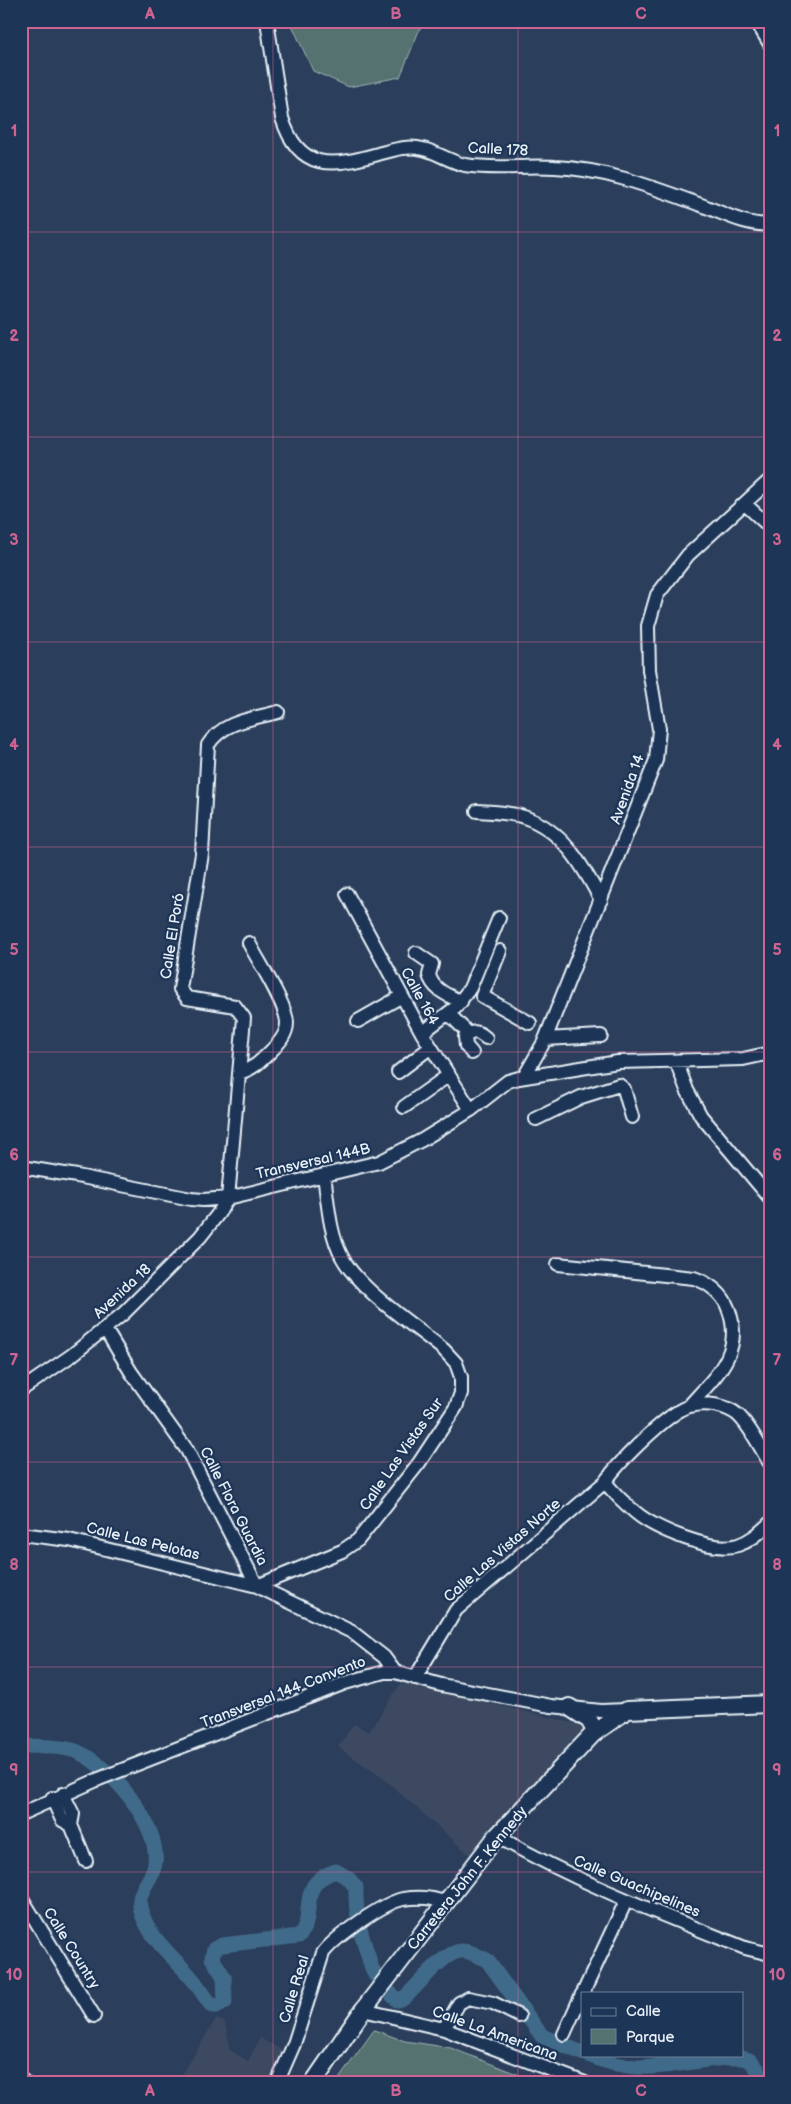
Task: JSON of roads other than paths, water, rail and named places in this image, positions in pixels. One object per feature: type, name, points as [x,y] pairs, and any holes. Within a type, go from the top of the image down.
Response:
[{"type":"main road","points":[[627,1710],[770,1704]]},
{"type":"main road","points":[[569,1707],[590,1720],[594,1729],[593,1734]]},
{"type":"main road","name":"Carretera John F. Kennedy","points":[[313,2083],[363,2010],[497,1836],[593,1734],[627,1710]]},
{"type":"street","name":"Calle 178","points":[[267,21],[282,118],[286,130],[300,151],[310,160],[333,163],[405,147],[423,149],[463,165],[556,167],[597,172],[643,184],[747,220],[770,224]]},
{"type":"street","points":[[756,21],[770,44]]},
{"type":"street","name":"Avenida 14","points":[[524,1077],[545,1039],[656,760],[659,729],[649,670],[648,626],[651,610],[657,595],[676,569],[770,480]]},
{"type":"street","points":[[745,504],[770,527]]},
{"type":"street","name":"Calle El Poró","points":[[228,1198],[244,1018],[242,1013],[234,1006],[187,998],[180,989],[202,854],[208,745],[214,734],[226,726],[278,712]]},
{"type":"street","points":[[477,811],[524,817],[556,838],[573,851],[601,900]]},
{"type":"street","name":"Calle 164","points":[[347,894],[422,1033],[471,1110]]},
{"type":"street","points":[[498,918],[495,953],[482,996],[530,1023]]},
{"type":"street","points":[[239,1073],[252,1069],[274,1049],[285,1035],[287,1023],[284,1010],[249,943]]},
{"type":"street","points":[[416,953],[432,964],[429,975],[440,992],[460,1002]]},
{"type":"street","points":[[422,1033],[449,1014],[460,1002],[478,974],[495,953]]},
{"type":"street","points":[[358,1022],[402,996]]},
{"type":"street","points":[[449,1014],[469,1034]]},
{"type":"street","points":[[472,1053],[464,1041],[469,1034],[477,1031],[486,1038]]},
{"type":"street","points":[[545,1039],[601,1036]]},
{"type":"street","points":[[398,1072],[431,1047]]},
{"type":"street","name":"Transversal 144B","points":[[21,1167],[112,1179],[191,1199],[228,1198],[379,1162],[422,1140],[471,1110],[508,1081],[618,1062],[743,1060],[770,1053]]},
{"type":"street","points":[[676,1061],[687,1090],[701,1116],[770,1198]]},
{"type":"street","points":[[404,1107],[449,1075]]},
{"type":"street","points":[[536,1119],[581,1097],[619,1085],[624,1088],[632,1117]]},
{"type":"street","name":"Calle Las Vistas Sur","points":[[257,1586],[342,1551],[358,1540],[419,1462],[456,1407],[461,1393],[461,1377],[456,1363],[444,1350],[354,1275],[342,1256],[332,1232],[324,1175]]},
{"type":"street","name":"Avenida 18","points":[[21,1390],[106,1329],[150,1289],[210,1226],[228,1198]]},
{"type":"street","points":[[558,1264],[694,1278],[703,1281],[722,1297],[733,1320],[734,1338],[731,1349],[718,1372],[689,1406]]},
{"type":"street","name":"Calle Flora Guardia","points":[[106,1329],[132,1372],[187,1450],[257,1586],[336,1622],[372,1646],[391,1665],[395,1672]]},
{"type":"street","points":[[689,1406],[719,1406],[737,1414],[770,1463]]},
{"type":"street","name":"Calle Las Vistas Norte","points":[[415,1678],[456,1610],[605,1482],[613,1470],[672,1415],[689,1406]]},
{"type":"street","points":[[605,1482],[628,1506],[649,1522],[699,1542],[724,1547],[738,1545],[750,1539],[770,1523]]},
{"type":"street","name":"Calle Las Pelotas","points":[[21,1534],[69,1540],[257,1586]]},
{"type":"street","points":[[371,1675],[376,1664],[372,1646]]},
{"type":"street","name":"Transversal 144 Convento","points":[[21,1814],[57,1796],[121,1770],[345,1683],[371,1675],[395,1672],[466,1690],[569,1707],[627,1710]]},
{"type":"street","points":[[57,1796],[73,1814],[71,1825],[86,1861]]},
{"type":"street","name":"Calle Guachipelines","points":[[497,1836],[546,1864],[626,1900],[744,1948],[770,1954]]},
{"type":"street","name":"Calle Country","points":[[21,1897],[94,2016]]},
{"type":"street","name":"Calle Real","points":[[277,2083],[294,2044],[323,1953],[330,1943],[390,1904],[403,1899],[436,1898],[445,1903]]},
{"type":"street","points":[[584,1992],[626,1900]]},
{"type":"street","points":[[444,2029],[460,2003],[468,1998],[493,2004],[519,2016]]},
{"type":"street","points":[[564,2034],[581,1998]]},
{"type":"street","name":"Calle La Americana","points":[[363,2010],[444,2029],[585,2083]]},
{"type":"street","points":[[21,2080],[26,2083]]},
{"type":"waterway","points":[[21,1746],[58,1747],[78,1752],[105,1770],[131,1798],[150,1831],[154,1848],[155,1863],[153,1871],[141,1895],[140,1902],[144,1919],[158,1942],[192,1979],[212,2006],[218,2006],[225,2002],[224,1977],[212,1958],[214,1949],[222,1945],[299,1936],[307,1919],[309,1900],[315,1884],[323,1877],[336,1871],[348,1878],[356,1887],[356,1904],[360,1928],[372,1970],[379,1980]]},
{"type":"waterway","points":[[389,1992],[397,2000],[404,1998],[446,1957],[461,1951],[474,1954],[487,1960],[542,2036],[581,2053]]},
{"type":"waterway","points":[[590,2056],[619,2065],[635,2067],[742,2058],[751,2061],[762,2075],[761,2083]]}]
